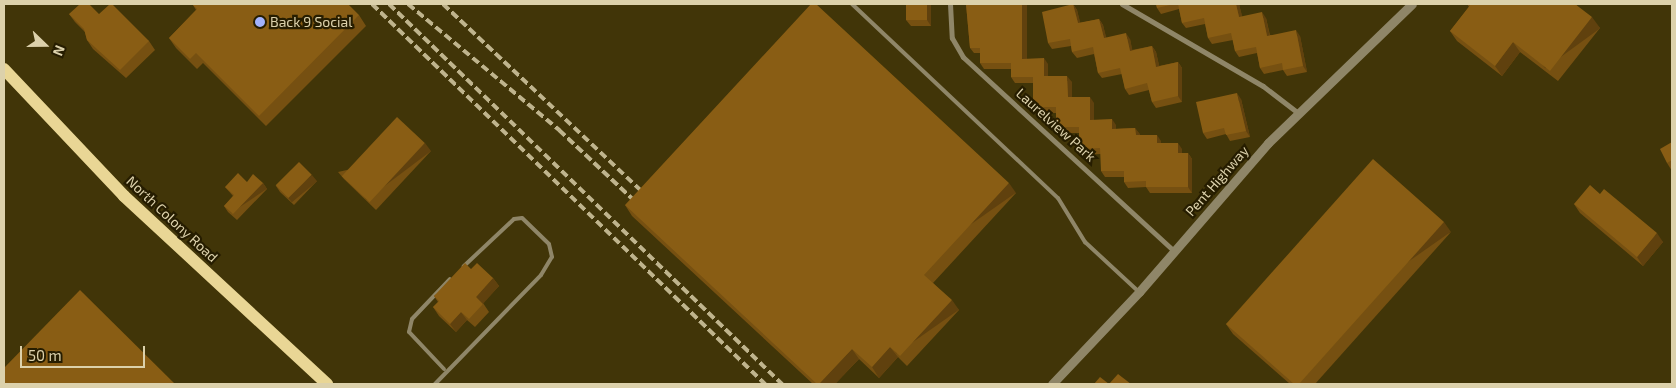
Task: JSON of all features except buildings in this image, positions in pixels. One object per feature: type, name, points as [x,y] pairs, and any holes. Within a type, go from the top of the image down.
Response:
[{"type":"main road","name":"North Colony Road","points":[[4,69],[124,196],[327,384]]},
{"type":"street","name":"Laurelview Park","points":[[950,4],[952,38],[963,57],[1174,251]]},
{"type":"street","points":[[1122,4],[1263,86],[1298,113]]},
{"type":"street","name":"Pent Highway","points":[[1052,384],[1139,292],[1298,113],[1412,4]]},
{"type":"lane","points":[[852,4],[1058,198],[1085,242],[1139,292]]},
{"type":"lane","points":[[434,384],[444,369],[534,282],[552,258],[549,244],[522,218],[514,219],[459,270]]},
{"type":"lane","points":[[444,369],[409,332],[416,314],[452,277]]},
{"type":"railway","points":[[372,4],[765,384]]},
{"type":"railway","points":[[389,4],[782,384]]},
{"type":"railway","points":[[408,4],[559,130],[639,205]]},
{"type":"railway","points":[[443,4],[646,195]]},
{"type":"place","name":"Back 9 Social","points":[[260,22]]}]
